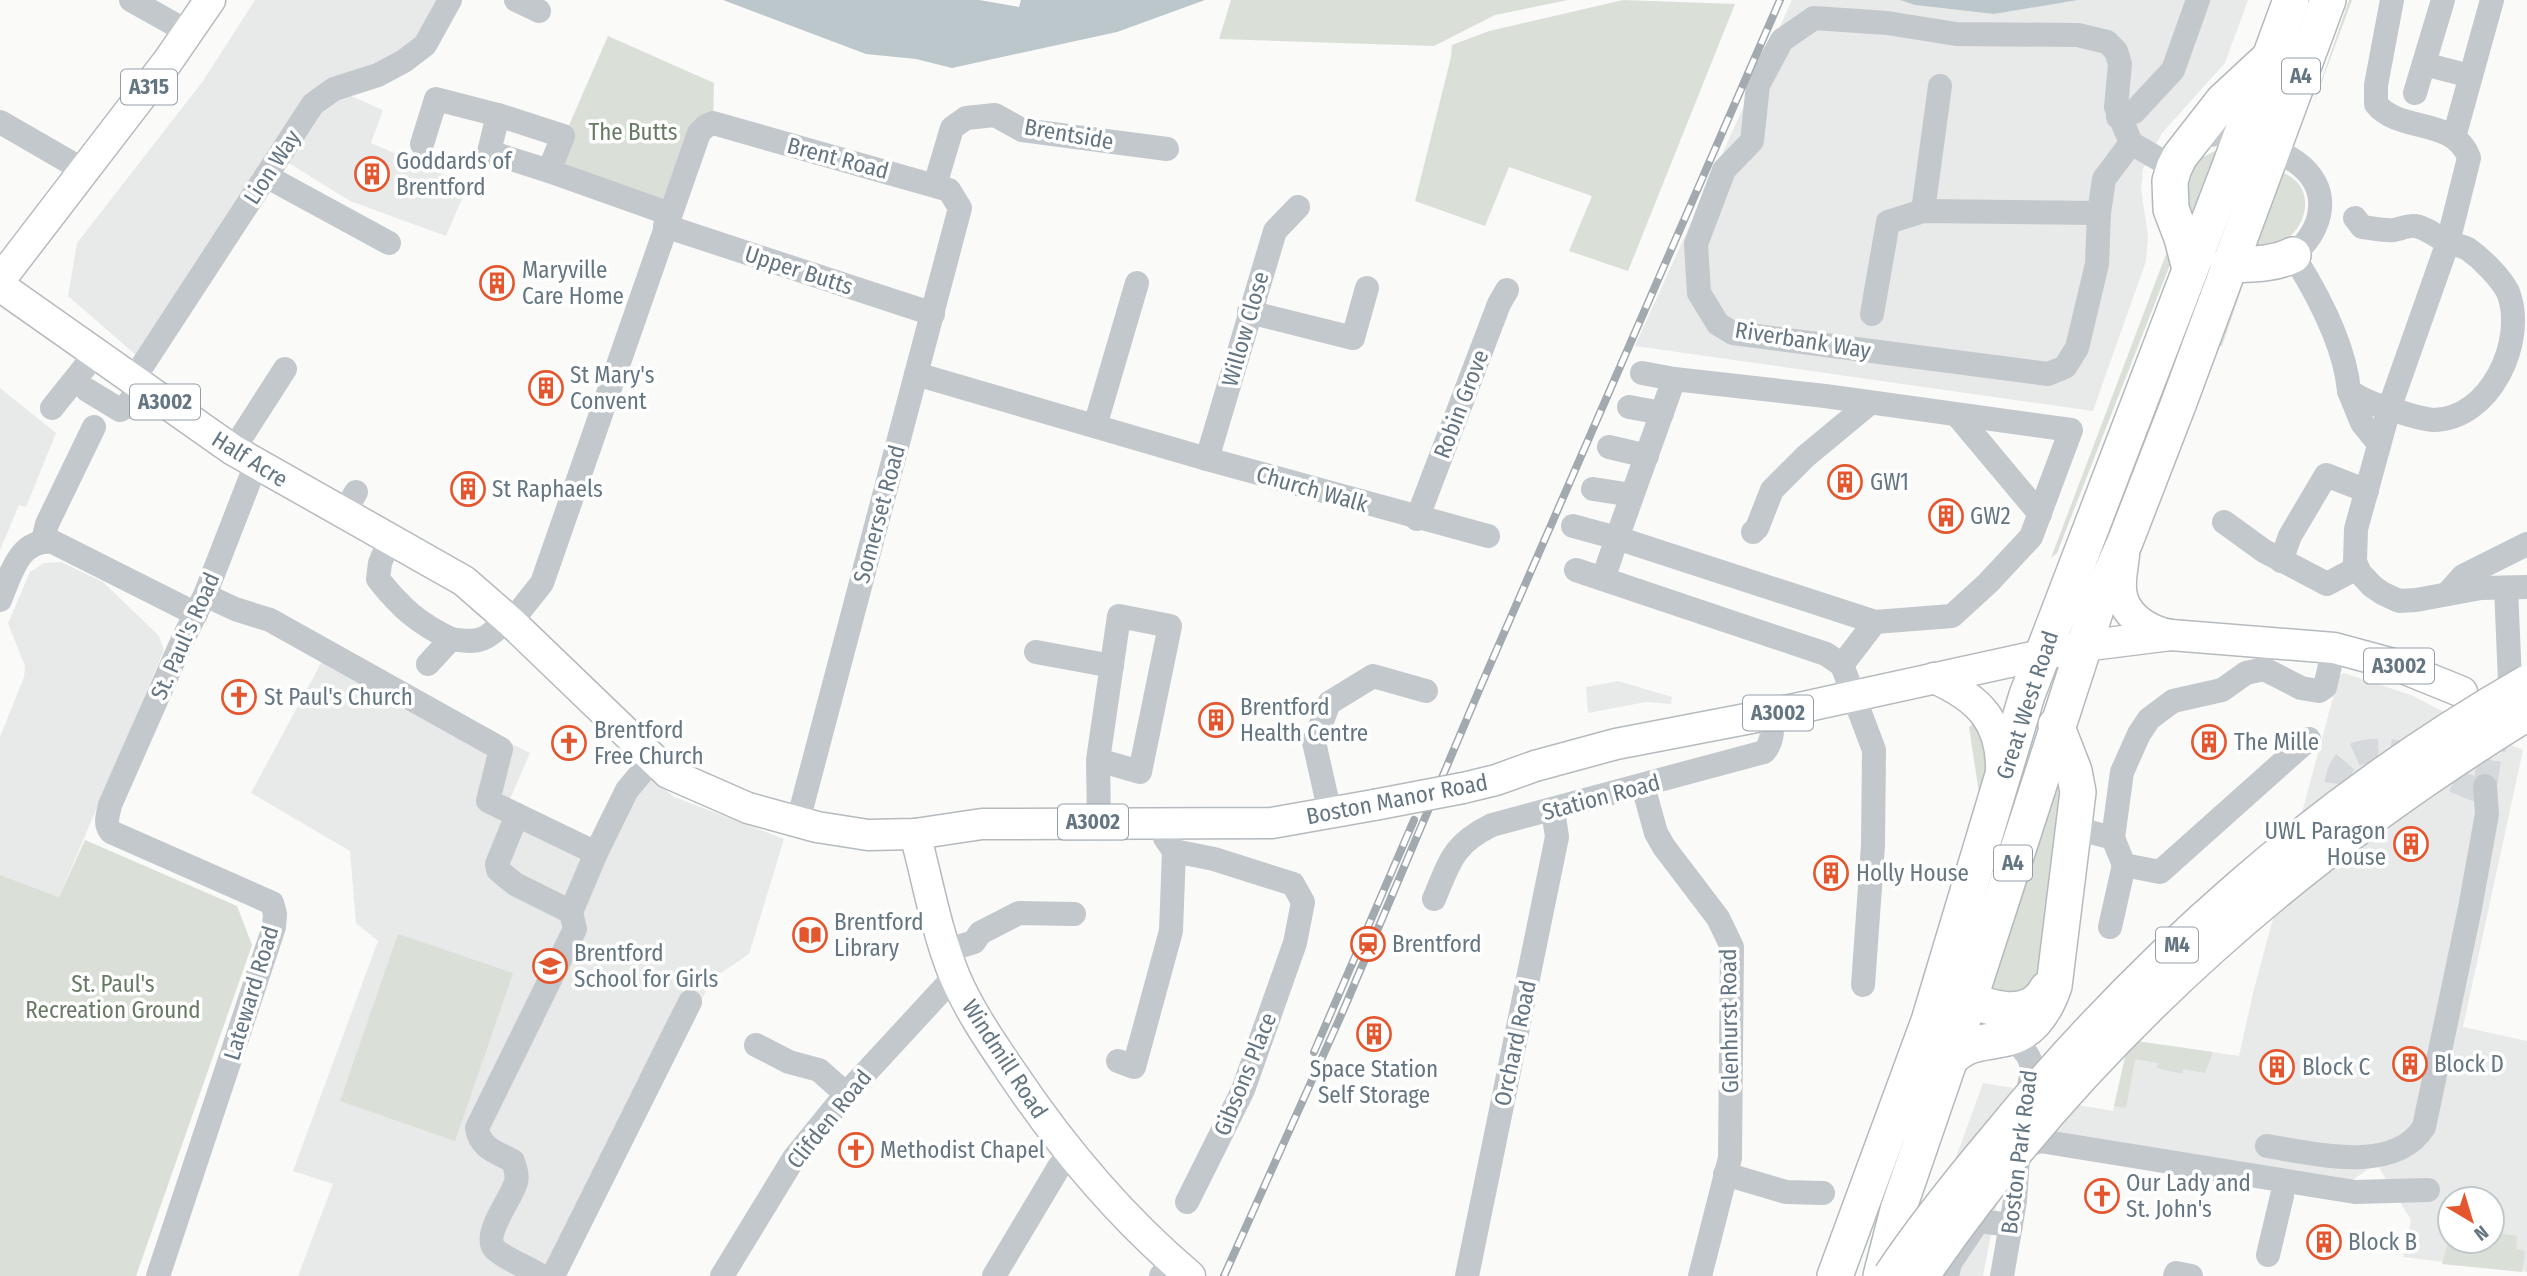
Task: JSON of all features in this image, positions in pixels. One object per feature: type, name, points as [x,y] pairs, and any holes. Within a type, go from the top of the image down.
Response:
[{"type":"highway","name":"Great West Road","points":[[1881,1276],[1898,1210],[1950,1059],[1954,995],[2001,785],[2027,695],[2291,0]]},
{"type":"highway","name":"Great West Road","points":[[1835,1276],[1897,1111],[1954,995],[2056,726],[2098,604],[2125,542],[2328,0]]},
{"type":"highway","name":"A4","points":[[2181,157],[2223,102],[2272,55]]},
{"type":"highway","points":[[2181,157],[2169,194],[2171,209],[2185,245],[2190,269]]},
{"type":"highway","points":[[2228,265],[2265,263],[2293,255]]},
{"type":"highway","name":"M4","points":[[1891,1276],[1953,1192],[2034,1092],[2124,994],[2175,946],[2231,895],[2352,798],[2444,734],[2527,683]]},
{"type":"highway","name":"M4","points":[[1921,1276],[2039,1124],[2105,1048],[2182,972],[2330,846],[2433,773],[2527,712]]},
{"type":"highway","points":[[1950,1059],[1969,1045],[2008,1038],[2034,1022],[2054,986],[2074,831],[2077,782],[2056,726]]},
{"type":"highway","points":[[1954,995],[1997,1009],[2020,1009],[2034,1004],[2044,994],[2057,967]]},
{"type":"main road","name":"A315","points":[[0,279],[85,172],[188,32],[207,1]]},
{"type":"main road","name":"Half Acre","points":[[0,286],[244,457],[350,502],[397,543]]},
{"type":"main road","name":"A3002","points":[[2125,542],[2122,596],[2137,620],[2147,628],[2171,635]]},
{"type":"main road","name":"Boston Manor Road","points":[[397,543],[464,581],[668,773],[748,808],[817,827],[868,835],[915,834],[982,824],[1099,822],[1169,837],[1272,823],[1464,788],[1616,744],[1772,714],[2043,654],[2171,635],[2334,648],[2393,664],[2462,692]]},
{"type":"main road","points":[[1934,678],[1959,689],[1979,705],[1986,715],[1999,744],[2001,785]]},
{"type":"main road","name":"Windmill Road","points":[[915,834],[950,964],[976,1018],[1041,1116],[1070,1154],[1175,1270]]},
{"type":"street","points":[[131,0],[188,32]]},
{"type":"street","name":"Lion Way","points":[[87,390],[120,410],[125,407],[137,382],[313,104],[334,89],[378,75],[404,61],[425,45],[450,0]]},
{"type":"street","points":[[516,0],[539,11]]},
{"type":"street","points":[[2118,117],[2134,112],[2173,70],[2199,0]]},
{"type":"street","points":[[2392,0],[2376,85],[2376,104],[2390,116],[2454,137],[2469,158],[2448,242],[2379,444],[2354,547],[2357,568],[2372,586],[2399,601],[2481,587],[2516,587],[2508,684],[2512,713],[2527,697]]},
{"type":"street","points":[[2415,93],[2443,0]]},
{"type":"street","points":[[2454,137],[2493,0]]},
{"type":"street","name":"Riverbank Way","points":[[1814,18],[1886,23],[1956,34],[2078,35],[2107,42],[2116,51],[2120,64],[2116,107],[2118,117],[2131,143],[2104,179],[2099,213],[2098,264],[2077,348],[2065,368],[2048,374],[1733,333],[1718,324],[1699,293],[1696,244],[1724,170],[1752,141],[1758,85],[1782,40],[1814,18]]},
{"type":"street","points":[[2424,64],[2470,76]]},
{"type":"street","points":[[1923,211],[1940,86]]},
{"type":"street","points":[[422,144],[436,99],[563,136],[549,171]]},
{"type":"street","points":[[397,543],[380,564],[378,579],[406,611],[423,625],[451,639],[488,639],[509,621],[542,583],[667,220],[549,171],[489,152],[498,115]]},
{"type":"street","name":"Brentside","points":[[935,185],[952,128],[966,118],[995,115],[1022,130],[1167,149]]},
{"type":"street","points":[[0,121],[85,172]]},
{"type":"street","name":"Brent Road","points":[[667,220],[699,133],[706,125],[713,123],[950,190],[960,208]]},
{"type":"street","points":[[2131,143],[2181,157],[2206,136],[2219,133],[2272,151],[2304,168],[2318,191],[2321,212],[2311,238],[2293,255],[2308,277],[2331,329],[2347,370],[2349,391],[2362,423],[2379,444]]},
{"type":"street","points":[[266,176],[389,243]]},
{"type":"street","name":"Willow Close","points":[[1207,459],[1275,231],[1298,206]]},
{"type":"street","name":"Somerset Road","points":[[798,821],[960,208]]},
{"type":"street","points":[[2321,212],[2355,218],[2425,218],[2456,209]]},
{"type":"street","points":[[1872,314],[1888,222],[1923,211],[2099,213]]},
{"type":"street","points":[[2349,391],[2377,407],[2434,420],[2455,416],[2475,405],[2493,387],[2507,362],[2513,338],[2514,316],[2507,292],[2480,258],[2466,248],[2415,226],[2392,230],[2362,227],[2355,218]]},
{"type":"street","name":"Upper Butts","points":[[667,220],[933,314]]},
{"type":"street","points":[[916,374],[1095,426],[1137,283]]},
{"type":"street","points":[[1249,312],[1353,338],[1367,288]]},
{"type":"street","name":"Robin Grove","points":[[1417,519],[1507,290]]},
{"type":"street","points":[[52,408],[96,353]]},
{"type":"street","name":"St. Paul's Road","points":[[110,806],[201,604],[237,544],[244,457],[285,369]]},
{"type":"street","points":[[1573,526],[1875,622],[1952,616],[1988,583],[2031,537],[2071,430],[1642,373]]},
{"type":"street","points":[[1603,579],[1674,379]]},
{"type":"street","points":[[1753,531],[1757,528],[1772,491],[1806,456],[1870,403]]},
{"type":"street","points":[[1629,407],[1662,413]]},
{"type":"street","points":[[1957,415],[2039,514]]},
{"type":"street","name":"Church Walk","points":[[1095,426],[1417,519],[1488,536]]},
{"type":"street","points":[[0,600],[21,554],[37,542],[47,524],[94,427]]},
{"type":"street","points":[[1609,447],[1647,456]]},
{"type":"street","points":[[2281,561],[2290,536],[2326,475],[2367,491]]},
{"type":"street","points":[[1592,489],[1632,495]]},
{"type":"street","points":[[2224,522],[2281,561],[2328,584],[2357,568]]},
{"type":"street","points":[[37,542],[53,542],[201,604],[234,609],[270,620],[501,749],[488,801],[596,853]]},
{"type":"street","points":[[2446,595],[2463,576],[2527,544]]},
{"type":"street","points":[[1576,570],[1826,654],[1842,665],[1874,750],[1873,845],[1863,985]]},
{"type":"street","points":[[1098,760],[1140,772],[1170,626],[1119,616],[1098,760],[1099,822]]},
{"type":"street","points":[[1842,665],[1875,622]]},
{"type":"street","points":[[428,664],[451,639]]},
{"type":"street","points":[[2110,927],[2124,865],[2113,838],[2122,772],[2138,734],[2149,719],[2173,701],[2221,690],[2246,673],[2264,669],[2301,688],[2319,691],[2325,687],[2334,648]]},
{"type":"street","points":[[1036,652],[1112,666]]},
{"type":"street","points":[[1330,813],[1314,742],[1329,703],[1373,676],[1426,691]]},
{"type":"street","name":"Station Road","points":[[1434,899],[1459,847],[1474,834],[1492,825],[1764,752],[1770,746],[1772,714]]},
{"type":"street","points":[[2124,865],[2160,872],[2309,739]]},
{"type":"street","points":[[541,1276],[528,1266],[495,1250],[491,1242],[495,1225],[516,1182],[516,1170],[513,1161],[485,1146],[478,1138],[477,1128],[575,929],[570,912],[626,790],[653,759]]},
{"type":"street","name":"Glenhurst Road","points":[[1643,786],[1656,833],[1718,918],[1732,947],[1730,1158],[1700,1276]]},
{"type":"street","points":[[2267,1146],[2293,1161],[2367,1157],[2407,1144],[2417,1137],[2424,1127],[2487,814],[2485,786]]},
{"type":"street","name":"Lateward Road","points":[[110,806],[107,826],[111,832],[272,903],[275,914],[274,927],[158,1276]]},
{"type":"street","name":"Orchard Road","points":[[1468,1276],[1558,837],[1553,810]]},
{"type":"street","points":[[517,815],[497,863],[498,870],[515,884],[570,912]]},
{"type":"street","points":[[2074,831],[2113,838]]},
{"type":"street","points":[[1118,1061],[1135,1067],[1171,931],[1169,837]]},
{"type":"street","name":"Gibsons Place","points":[[1169,837],[1214,859],[1293,884],[1303,902],[1295,943],[1243,1090],[1188,1202]]},
{"type":"street","points":[[950,964],[980,933],[1019,913],[1074,914]]},
{"type":"street","name":"Clifden Road","points":[[722,1276],[794,1158],[950,964]]},
{"type":"street","points":[[553,1276],[690,1002]]},
{"type":"street","name":"Boston Park Road","points":[[2002,1276],[2015,1201],[2023,1113],[2033,1069],[2029,1057],[2020,1045],[2008,1038]]},
{"type":"street","points":[[756,1045],[789,1062],[819,1070],[846,1094]]},
{"type":"street","points":[[2019,1148],[2040,1141],[2356,1192],[2428,1190]]},
{"type":"street","points":[[994,1276],[1059,1167],[1070,1154]]},
{"type":"street","points":[[1726,1174],[1786,1192],[1823,1193]]},
{"type":"street","points":[[2268,1255],[2282,1196]]},
{"type":"street","points":[[1947,1276],[1950,1264],[1978,1221],[2011,1225]]},
{"type":"street","points":[[2175,1276],[2176,1273],[2191,1276]]},
{"type":"shaded area","points":[[255,0],[450,0],[425,45],[335,89],[383,110],[371,143],[468,185],[446,236],[350,201],[279,157],[144,362],[68,296],[77,243],[203,81]]},
{"type":"shaded area","points":[[723,0],[979,0],[1019,7],[1021,0],[1205,0],[1117,32],[952,68],[916,59],[866,54]]},
{"type":"shaded area","points":[[1792,0],[1900,0],[1915,5],[1994,14],[2078,0],[2248,0],[2225,63],[2162,133],[2143,169],[2141,189],[2148,235],[2146,261],[2093,411],[1635,346]]},
{"type":"shaded area","points":[[1900,0],[2078,0],[1994,14],[1915,5]]},
{"type":"shaded area","points":[[0,388],[56,433],[26,507],[19,505],[0,550]]},
{"type":"shaded area","points":[[61,562],[103,582],[159,636],[164,650],[59,897],[0,875],[0,737],[24,677],[25,666],[8,623],[30,572],[44,563]]},
{"type":"shaded area","name":"Brentford School for Girls","points":[[327,652],[530,753],[510,799],[599,843],[635,765],[674,797],[784,839],[749,954],[712,979],[562,1276],[298,1276],[333,1184],[293,1171],[378,941],[356,923],[350,851],[251,793]]},
{"type":"shaded area","points":[[2344,673],[2411,695],[2523,750],[2463,1027],[2527,1041],[2527,1272],[2403,1257],[2411,1220],[2376,1163],[2349,1183],[2034,1129],[2038,1098],[2113,1111],[2129,1040],[2239,1056],[2254,989],[2339,676]]},
{"type":"shaded area","points":[[1618,681],[1672,697],[1671,704],[1646,702],[1588,713],[1586,687]]},
{"type":"shaded area","points":[[1983,1083],[2019,1089],[1983,1276],[1922,1276],[1947,1182]]},
{"type":"green space","points":[[1231,0],[1568,0],[1495,15],[1434,46],[1219,39]]},
{"type":"green space","points":[[1623,0],[1735,4],[1628,271],[1569,251],[1592,196],[1509,167],[1485,226],[1415,201],[1452,45],[1489,31]]},
{"type":"green space","points":[[2349,0],[2352,0],[2313,105]]},
{"type":"green space","name":"The Butts","points":[[608,36],[714,83],[713,123],[670,214],[549,171]]},
{"type":"green space","points":[[2215,151],[2190,224],[2183,185],[2197,160]]},
{"type":"green space","points":[[2281,172],[2295,180],[2303,192],[2305,205],[2302,219],[2295,232],[2283,241],[2269,247],[2252,246]]},
{"type":"green space","points":[[2168,249],[2171,262],[2057,553],[2051,558]]},
{"type":"green space","points":[[2245,278],[2222,346],[2219,346],[2229,299]]},
{"type":"green space","points":[[1978,720],[1992,746],[1981,806],[1969,727]]},
{"type":"green space","points":[[2059,771],[2063,777],[2043,968],[2033,981],[2021,989],[2007,992],[1991,990]]},
{"type":"green space","name":"St. Paul's Recreation Ground","points":[[85,840],[237,906],[252,945],[136,1276],[0,1276],[0,875],[59,897]]},
{"type":"green space","points":[[398,934],[513,973],[455,1141],[340,1101]]},
{"type":"green space","points":[[2129,1040],[2213,1052],[2205,1073],[2183,1069],[2182,1074],[2157,1068],[2158,1063],[2135,1059],[2126,1108],[2114,1106]]},
{"type":"green space","points":[[2506,1234],[2517,1236],[2516,1249],[2525,1251],[2522,1272],[2442,1264],[2445,1255],[2506,1255]]},
{"type":"tunnel","points":[[2349,815],[2336,800],[2337,783],[2344,763],[2355,754],[2387,751],[2410,755],[2430,762],[2448,777],[2475,789],[2485,786],[2489,760],[2502,728]]},
{"type":"railway","points":[[1224,1276],[1343,1011],[1480,688],[1780,0]]},
{"type":"railway","points":[[1314,1052],[1414,820]]},
{"type":"place","name":"Goddards of Brentford","points":[[372,174]]},
{"type":"place","name":"Maryville Care Home","points":[[497,283]]},
{"type":"place","name":"St Mary's Convent","points":[[546,388]]},
{"type":"place","name":"GW1","points":[[1845,482]]},
{"type":"place","name":"St Raphaels","points":[[468,489]]},
{"type":"place","name":"GW2","points":[[1946,516]]},
{"type":"place","name":"St Paul's Church","points":[[239,697]]},
{"type":"place","name":"Brentford Health Centre","points":[[1216,720]]},
{"type":"place","name":"The Mille","points":[[2209,742]]},
{"type":"place","name":"Brentford Free Church","points":[[569,743]]},
{"type":"place","name":"UWL Paragon House","points":[[2411,844]]},
{"type":"place","name":"Holly House","points":[[1831,873]]},
{"type":"place","name":"Brentford Library","points":[[810,935]]},
{"type":"place","name":"Brentford","points":[[1368,944]]},
{"type":"place","name":"Brentford School for Girls","points":[[550,966]]},
{"type":"place","name":"Space Station Self Storage","points":[[1374,1034]]},
{"type":"place","name":"Block D","points":[[2410,1064]]},
{"type":"place","name":"Block C","points":[[2277,1067]]},
{"type":"place","name":"Methodist Chapel","points":[[856,1150]]},
{"type":"place","name":"Our Lady and St. John's","points":[[2102,1196]]},
{"type":"place","name":"Block B","points":[[2324,1242]]}]
